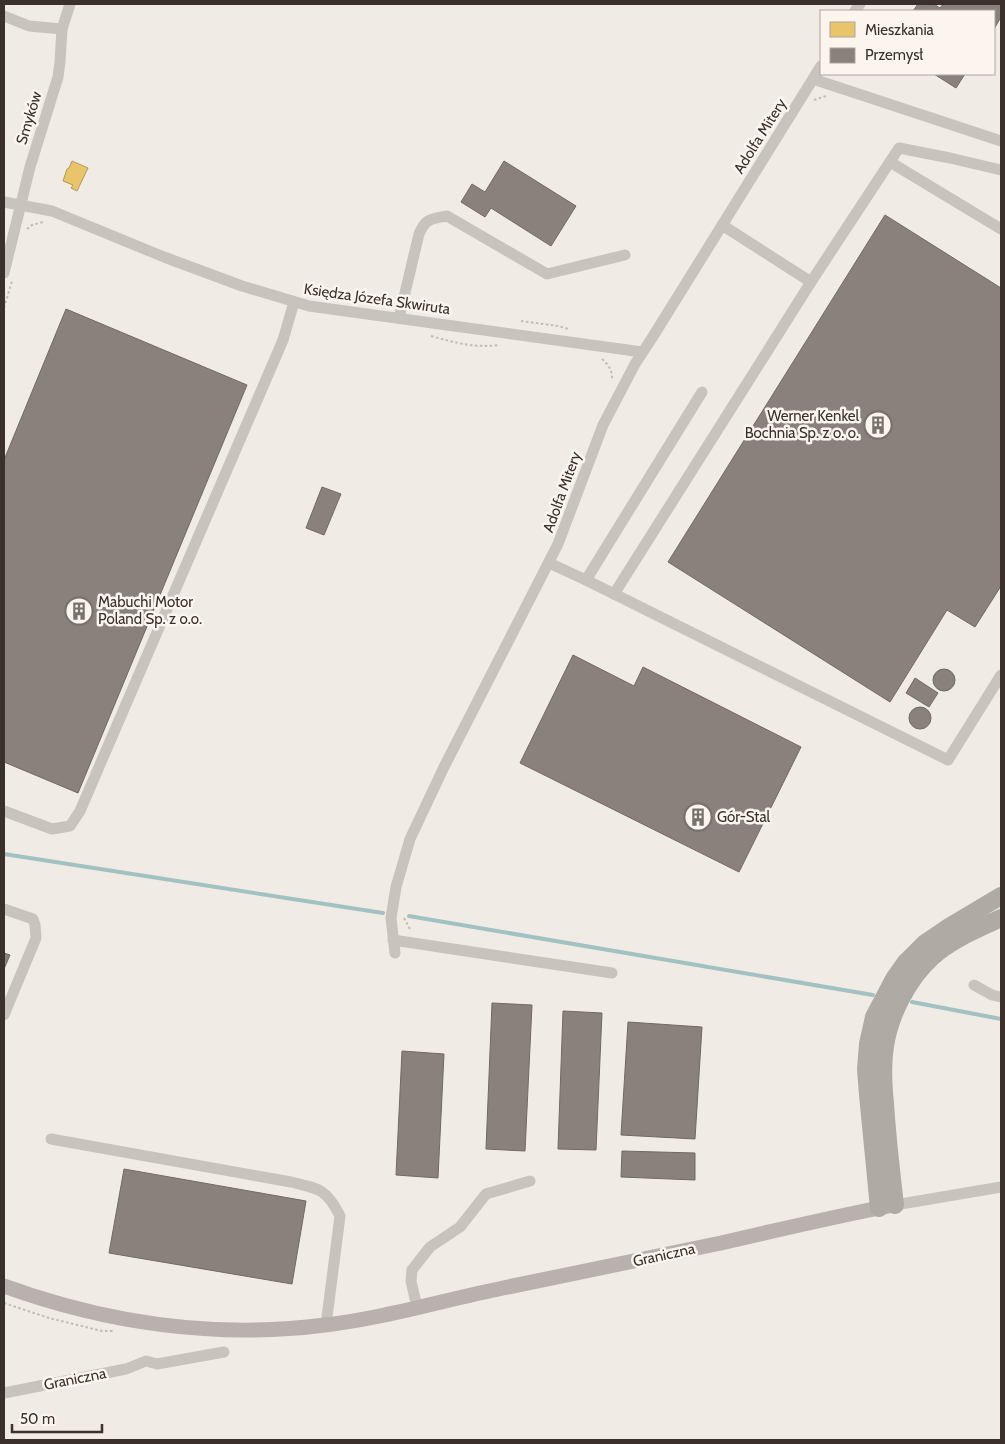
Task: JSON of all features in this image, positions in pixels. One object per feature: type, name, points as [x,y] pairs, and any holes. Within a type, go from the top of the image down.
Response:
[{"type":"highway","points":[[887,1207],[868,1095],[866,1069],[868,1044],[874,1017],[894,979],[906,962],[924,944],[1001,896]]},
{"type":"highway","points":[[887,1207],[887,1131],[883,1075],[885,1047],[891,1021],[913,979],[932,958],[956,940],[1001,918]]},
{"type":"main road","name":"Graniczna","points":[[4,1286],[106,1316],[149,1323],[238,1330],[279,1330],[326,1325],[417,1308],[482,1292],[887,1207]]},
{"type":"street","name":"Smyków","points":[[4,273],[30,167],[58,77],[62,29],[70,4]]},
{"type":"street","points":[[4,16],[29,26],[62,29]]},
{"type":"street","name":"Adolfa Mitery","points":[[395,953],[391,918],[396,887],[410,839],[444,767],[549,563],[567,522],[603,425],[642,352],[820,68]]},
{"type":"street","points":[[813,79],[1001,141]]},
{"type":"street","points":[[614,594],[811,282],[899,148],[1001,170]]},
{"type":"street","points":[[890,162],[1001,229]]},
{"type":"street","name":"Księdza Józefa Skwiruta","points":[[4,202],[52,211],[233,283],[294,302],[325,309],[642,352]]},
{"type":"street","points":[[399,318],[419,234],[424,223],[433,218],[447,216],[547,274],[625,255]]},
{"type":"street","points":[[722,225],[811,282]]},
{"type":"street","points":[[4,811],[52,828],[70,826],[80,811],[283,340],[294,302]]},
{"type":"street","points":[[586,580],[702,392]]},
{"type":"street","points":[[549,563],[948,760],[1001,675]]},
{"type":"street","points":[[4,909],[33,919],[36,938],[4,1015]]},
{"type":"street","points":[[393,940],[612,973]]},
{"type":"street","points":[[974,984],[992,995],[1001,997]]},
{"type":"street","points":[[51,1139],[291,1182],[320,1190],[333,1201],[340,1216],[326,1325]]},
{"type":"street","points":[[417,1308],[412,1282],[412,1270],[430,1247],[460,1228],[486,1194],[530,1181]]},
{"type":"street","name":"Graniczna","points":[[887,1207],[1001,1186]]},
{"type":"street","name":"Graniczna","points":[[4,1393],[126,1369],[146,1360],[157,1364],[224,1352]]},
{"type":"building: Mieszkania","points":[[72,161],[88,168],[77,191],[71,188],[73,185],[63,181]]},
{"type":"building: Przemysł","points":[[918,4],[934,4],[940,8],[943,4],[1001,4],[1001,17],[995,27],[995,10],[914,10]]},
{"type":"building: Przemysł","points":[[936,75],[964,75],[956,88]]},
{"type":"building: Przemysł","points":[[504,161],[576,206],[551,246],[491,208],[485,217],[461,202],[472,184],[485,192]]},
{"type":"building: Przemysł","name":"Werner Kenkel Bochnia Sp. z o. o.","points":[[885,215],[1001,288],[1001,586],[975,627],[947,610],[890,702],[668,562]]},
{"type":"building: Przemysł","name":"Mabuchi Motor Poland Sp. z o.o.","points":[[66,309],[247,385],[78,793],[4,762],[4,460]]},
{"type":"building: Przemysł","points":[[322,487],[341,494],[324,535],[306,528]]},
{"type":"building: Przemysł","name":"Gór-Stal","points":[[573,655],[634,686],[643,667],[801,747],[739,872],[520,763]]},
{"type":"building: Przemysł","points":[[944,669],[952,672],[955,680],[952,688],[944,691],[936,688],[933,680],[936,672]]},
{"type":"building: Przemysł","points":[[915,678],[938,693],[929,707],[906,693]]},
{"type":"building: Przemysł","points":[[920,707],[928,710],[931,718],[928,726],[920,729],[912,726],[909,718],[912,710]]},
{"type":"building: Przemysł","points":[[4,953],[10,955],[4,969]]},
{"type":"building: Przemysł","points":[[492,1003],[532,1005],[525,1151],[486,1149]]},
{"type":"building: Przemysł","points":[[563,1011],[602,1013],[596,1150],[558,1149]]},
{"type":"building: Przemysł","points":[[628,1022],[702,1027],[695,1139],[621,1135]]},
{"type":"building: Przemysł","points":[[402,1051],[444,1054],[438,1178],[396,1175]]},
{"type":"building: Przemysł","points":[[622,1151],[695,1153],[695,1180],[621,1177]]},
{"type":"building: Przemysł","points":[[124,1169],[306,1201],[292,1284],[109,1253]]},
{"type":"waterway","points":[[4,854],[383,913]]},
{"type":"waterway","points":[[409,916],[873,995]]},
{"type":"waterway","points":[[912,1002],[1001,1019]]},
{"type":"place","name":"Werner Kenkel Bochnia Sp. z o. o.","points":[[878,425]]},
{"type":"place","name":"Mabuchi Motor Poland Sp. z o.o.","points":[[79,611]]},
{"type":"place","name":"Gór-Stal","points":[[698,817]]}]
